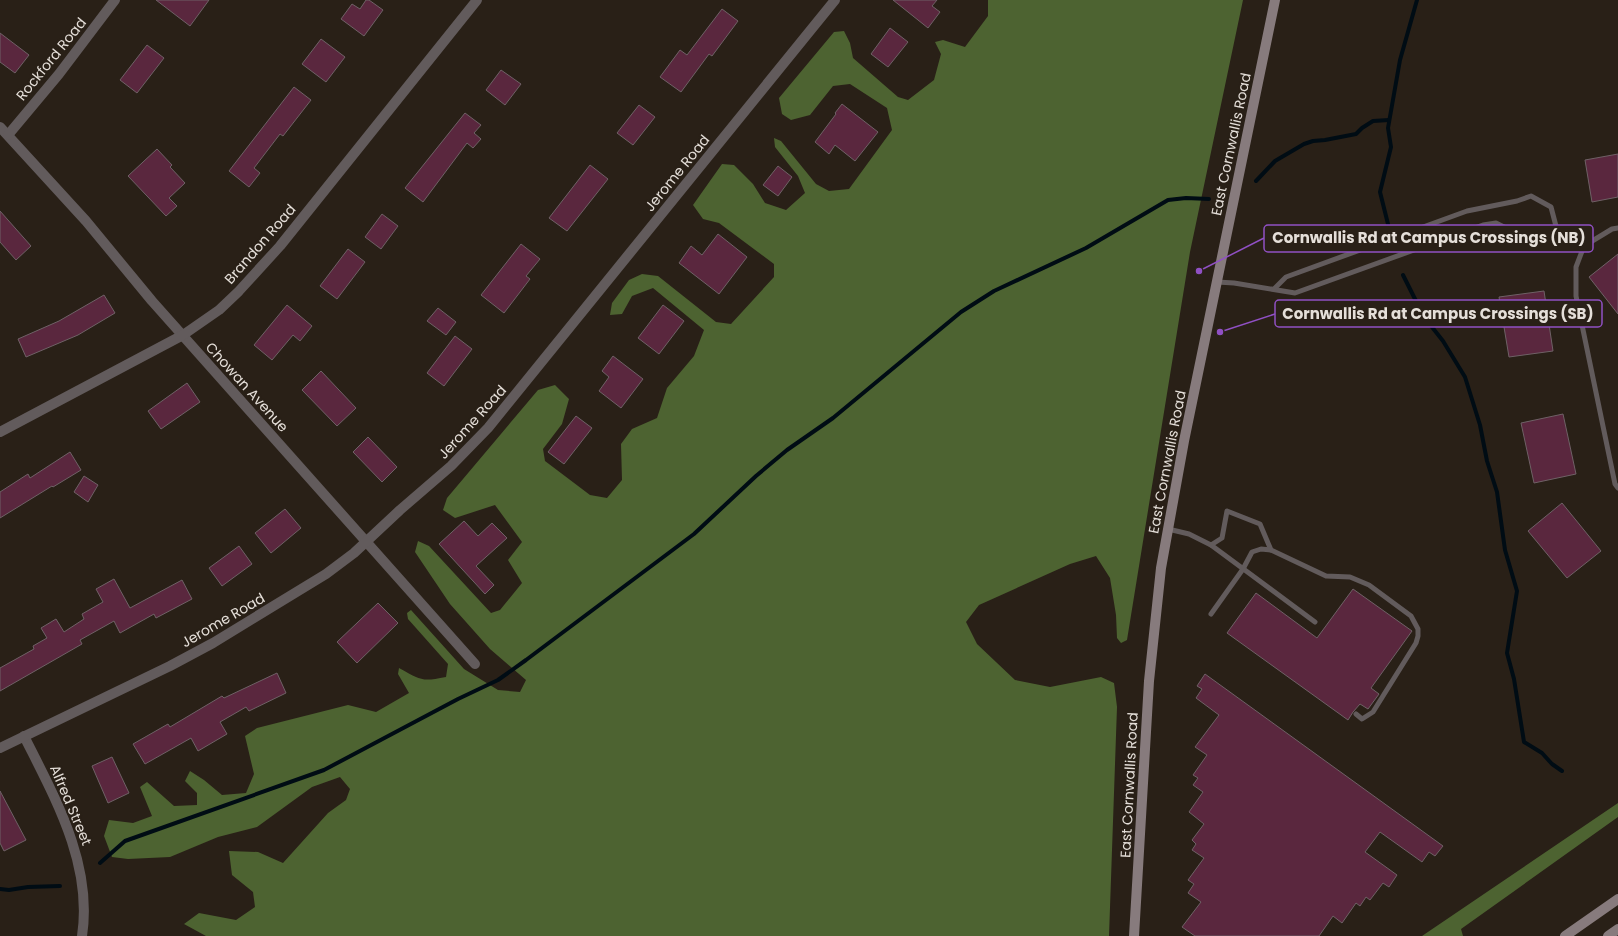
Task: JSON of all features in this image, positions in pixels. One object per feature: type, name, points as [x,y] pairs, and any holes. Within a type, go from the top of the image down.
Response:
[{"type":"street","name":"Rockford Road","points":[[8,135],[59,74],[115,0]]},
{"type":"street","name":"Brandon Road","points":[[0,432],[183,335],[219,310],[239,291],[280,246],[477,0]]},
{"type":"street","name":"Jerome Road","points":[[0,748],[164,669],[213,643],[326,574],[451,466],[488,428],[835,0]]},
{"type":"street","name":"East Cornwallis Road","points":[[1134,936],[1149,681],[1161,568],[1184,441],[1275,0]]},
{"type":"street","name":"Chowan Avenue","points":[[0,127],[86,221],[152,302],[475,664]]},
{"type":"street","name":"Alfred Street","points":[[24,736],[63,817],[75,849],[84,901],[84,924],[82,936]]},
{"type":"street","points":[[1565,936],[1618,899]]},
{"type":"street","points":[[1608,936],[1618,929]]},
{"type":"lane","points":[[1274,289],[1286,277],[1460,214],[1517,201],[1531,196],[1551,207],[1556,230]]},
{"type":"lane","points":[[1217,282],[1234,283],[1295,293],[1484,225],[1496,223],[1506,228],[1517,239],[1529,244],[1545,241],[1556,230]]},
{"type":"lane","points":[[1618,228],[1612,229],[1584,246],[1576,267],[1576,296],[1615,484],[1618,488]]},
{"type":"lane","points":[[1556,230],[1565,234],[1572,232],[1578,236],[1578,243],[1572,249],[1563,243],[1565,234]]},
{"type":"lane","points":[[1578,243],[1584,246]]},
{"type":"lane","points":[[1211,545],[1222,538],[1227,511],[1260,524],[1271,550]]},
{"type":"lane","points":[[1168,529],[1189,534],[1211,545],[1315,622]]},
{"type":"lane","points":[[1211,614],[1243,569],[1252,552],[1261,549],[1271,550],[1326,576],[1350,577],[1369,585],[1411,616],[1418,629],[1418,636],[1416,643],[1373,712],[1362,719],[1356,714]]},
{"type":"green space","points":[[988,0],[1243,0],[1190,252],[1127,640],[1121,643],[1117,638],[1116,615],[1110,578],[1096,556],[1070,564],[979,605],[966,622],[977,644],[1015,680],[1050,687],[1101,677],[1114,683],[1117,707],[1109,936],[206,936],[184,924],[199,913],[236,920],[255,907],[253,892],[232,875],[229,851],[258,852],[283,863],[328,813],[346,800],[350,789],[340,777],[312,787],[257,827],[218,837],[170,857],[128,859],[112,857],[104,836],[109,820],[133,823],[152,816],[140,787],[147,782],[174,806],[197,805],[197,793],[185,781],[190,771],[222,795],[246,793],[254,774],[245,736],[257,728],[348,705],[376,712],[409,693],[398,674],[399,668],[426,680],[446,677],[448,664],[408,619],[407,613],[411,610],[464,669],[498,690],[520,692],[526,680],[490,649],[450,604],[415,552],[418,541],[429,546],[491,613],[500,610],[522,583],[508,560],[522,542],[495,505],[455,518],[443,510],[447,498],[538,390],[555,385],[569,399],[562,424],[543,449],[545,461],[590,495],[607,498],[622,480],[621,444],[632,429],[657,418],[667,388],[694,356],[704,330],[653,288],[632,296],[622,314],[610,315],[612,303],[629,280],[642,274],[658,276],[716,322],[731,324],[774,277],[774,264],[719,223],[703,219],[693,205],[722,164],[734,165],[753,184],[765,203],[786,210],[805,193],[798,176],[775,147],[774,138],[781,141],[816,184],[829,191],[849,189],[892,130],[887,108],[850,84],[833,86],[810,115],[791,120],[782,114],[779,98],[834,32],[844,31],[850,43],[853,58],[898,97],[908,100],[934,80],[941,54],[935,42],[943,40],[965,47],[988,16]]},
{"type":"green space","points":[[1618,803],[1618,817],[1461,929],[1463,936],[1422,936]]},
{"type":"building","points":[[156,0],[209,0],[190,26]]},
{"type":"building","points":[[366,0],[369,0],[383,10],[364,36],[341,19],[352,4],[360,9]]},
{"type":"building","points":[[893,0],[937,0],[932,6],[940,12],[928,28]]},
{"type":"building","points":[[722,9],[738,21],[712,56],[709,54],[681,92],[660,77],[680,50],[687,55]]},
{"type":"building","points":[[890,28],[908,42],[888,67],[871,54]]},
{"type":"building","points":[[0,33],[29,55],[15,73],[0,62]]},
{"type":"building","points":[[321,39],[345,57],[326,82],[302,64]]},
{"type":"building","points":[[147,45],[164,58],[137,93],[120,80]]},
{"type":"building","points":[[501,70],[521,84],[505,105],[486,90]]},
{"type":"building","points":[[294,87],[311,100],[283,136],[280,134],[254,168],[260,173],[249,187],[229,171]]},
{"type":"building","points":[[842,104],[878,132],[855,161],[835,145],[829,154],[815,142]]},
{"type":"building","points":[[639,105],[655,117],[633,145],[617,133]]},
{"type":"building","points":[[465,113],[481,125],[474,133],[481,139],[473,148],[467,143],[423,202],[405,188]]},
{"type":"building","points":[[157,149],[172,165],[170,167],[185,183],[169,198],[177,206],[166,216],[128,176]]},
{"type":"building","points":[[1618,154],[1618,197],[1592,202],[1585,160]]},
{"type":"building","points":[[590,165],[608,179],[567,231],[549,218]]},
{"type":"building","points":[[778,166],[792,177],[778,196],[763,185]]},
{"type":"building","points":[[0,211],[31,246],[16,260],[0,242]]},
{"type":"building","points":[[382,214],[398,226],[381,249],[365,237]]},
{"type":"building","points":[[718,234],[747,257],[719,294],[679,263],[691,246],[702,255]]},
{"type":"building","points":[[521,244],[540,259],[526,276],[530,279],[504,313],[481,295]]},
{"type":"building","points":[[348,249],[365,262],[337,299],[320,286]]},
{"type":"building","points":[[1618,254],[1618,314],[1589,277]]},
{"type":"building","points":[[1544,291],[1553,351],[1509,357],[1499,297]]},
{"type":"building","points":[[104,295],[115,313],[78,335],[26,357],[18,339],[59,321]]},
{"type":"building","points":[[287,305],[312,326],[300,341],[293,335],[272,360],[254,345]]},
{"type":"building","points":[[663,305],[684,321],[659,354],[638,338]]},
{"type":"building","points":[[438,308],[456,322],[446,335],[427,321]]},
{"type":"building","points":[[455,336],[472,349],[444,386],[427,373]]},
{"type":"building","points":[[613,356],[643,379],[621,408],[599,391],[609,377],[602,371]]},
{"type":"building","points":[[321,371],[356,408],[337,426],[302,390]]},
{"type":"building","points":[[187,383],[200,402],[161,429],[148,411]]},
{"type":"building","points":[[1563,414],[1576,474],[1534,483],[1521,423]]},
{"type":"building","points":[[576,416],[592,428],[564,464],[548,452]]},
{"type":"building","points":[[368,437],[397,467],[382,482],[353,452]]},
{"type":"building","points":[[70,452],[81,470],[0,518],[0,492],[28,474],[30,478]]},
{"type":"building","points":[[84,476],[98,485],[88,502],[74,492]]},
{"type":"building","points":[[1562,503],[1601,551],[1567,578],[1528,531]]},
{"type":"building","points":[[285,509],[301,528],[271,553],[255,533]]},
{"type":"building","points":[[464,521],[478,536],[492,523],[507,538],[476,566],[494,585],[485,594],[439,544]]},
{"type":"building","points":[[239,546],[252,564],[222,586],[209,568]]},
{"type":"building","points":[[114,579],[130,608],[182,580],[192,599],[156,618],[154,614],[120,633],[114,621],[80,640],[82,644],[0,691],[0,668],[34,649],[33,646],[47,638],[41,628],[56,619],[64,632],[84,619],[82,614],[103,602],[96,589]]},
{"type":"building","points":[[1353,589],[1412,631],[1371,688],[1379,694],[1368,709],[1360,704],[1348,720],[1227,633],[1256,593],[1317,638]]},
{"type":"building","points":[[378,603],[398,623],[357,663],[337,642]]},
{"type":"building","points":[[277,673],[286,693],[249,711],[246,707],[220,722],[227,734],[198,751],[191,738],[145,764],[133,744],[168,724],[170,727],[222,696],[224,698]]},
{"type":"building","points":[[1205,674],[1443,846],[1435,856],[1429,852],[1422,862],[1380,832],[1365,852],[1397,875],[1389,887],[1383,883],[1370,900],[1366,897],[1360,906],[1356,903],[1342,923],[1333,916],[1319,936],[1195,936],[1182,927],[1201,902],[1188,893],[1194,884],[1188,880],[1204,858],[1192,850],[1196,844],[1192,840],[1204,824],[1189,812],[1203,792],[1193,785],[1198,778],[1193,775],[1207,755],[1195,747],[1219,715],[1196,698],[1202,689],[1197,686]]},
{"type":"building","points":[[112,757],[129,793],[108,803],[92,766]]},
{"type":"building","points":[[0,791],[26,840],[4,851],[0,843]]},
{"type":"waterway","points":[[1388,224],[1380,192],[1391,147],[1388,128],[1400,60],[1417,0]]},
{"type":"waterway","points":[[1256,181],[1275,161],[1304,144],[1313,141],[1356,134],[1373,121],[1389,120]]},
{"type":"waterway","points":[[100,863],[125,841],[324,770],[458,699],[498,680],[694,534],[756,476],[787,450],[833,418],[961,312],[994,291],[1086,248],[1168,200],[1186,198],[1209,199]]},
{"type":"waterway","points":[[1403,275],[1424,317],[1443,341],[1465,377],[1480,425],[1487,461],[1497,492],[1505,550],[1517,591],[1507,653],[1514,679],[1524,742],[1542,753],[1552,764],[1562,771]]},
{"type":"waterway","points":[[0,889],[9,890],[28,887],[60,886]]},
{"type":"place","name":"Cornwallis Rd at Campus Crossings (NB)","points":[[1199,271]]},
{"type":"place","name":"Cornwallis Rd at Campus Crossings (SB)","points":[[1220,332]]}]
